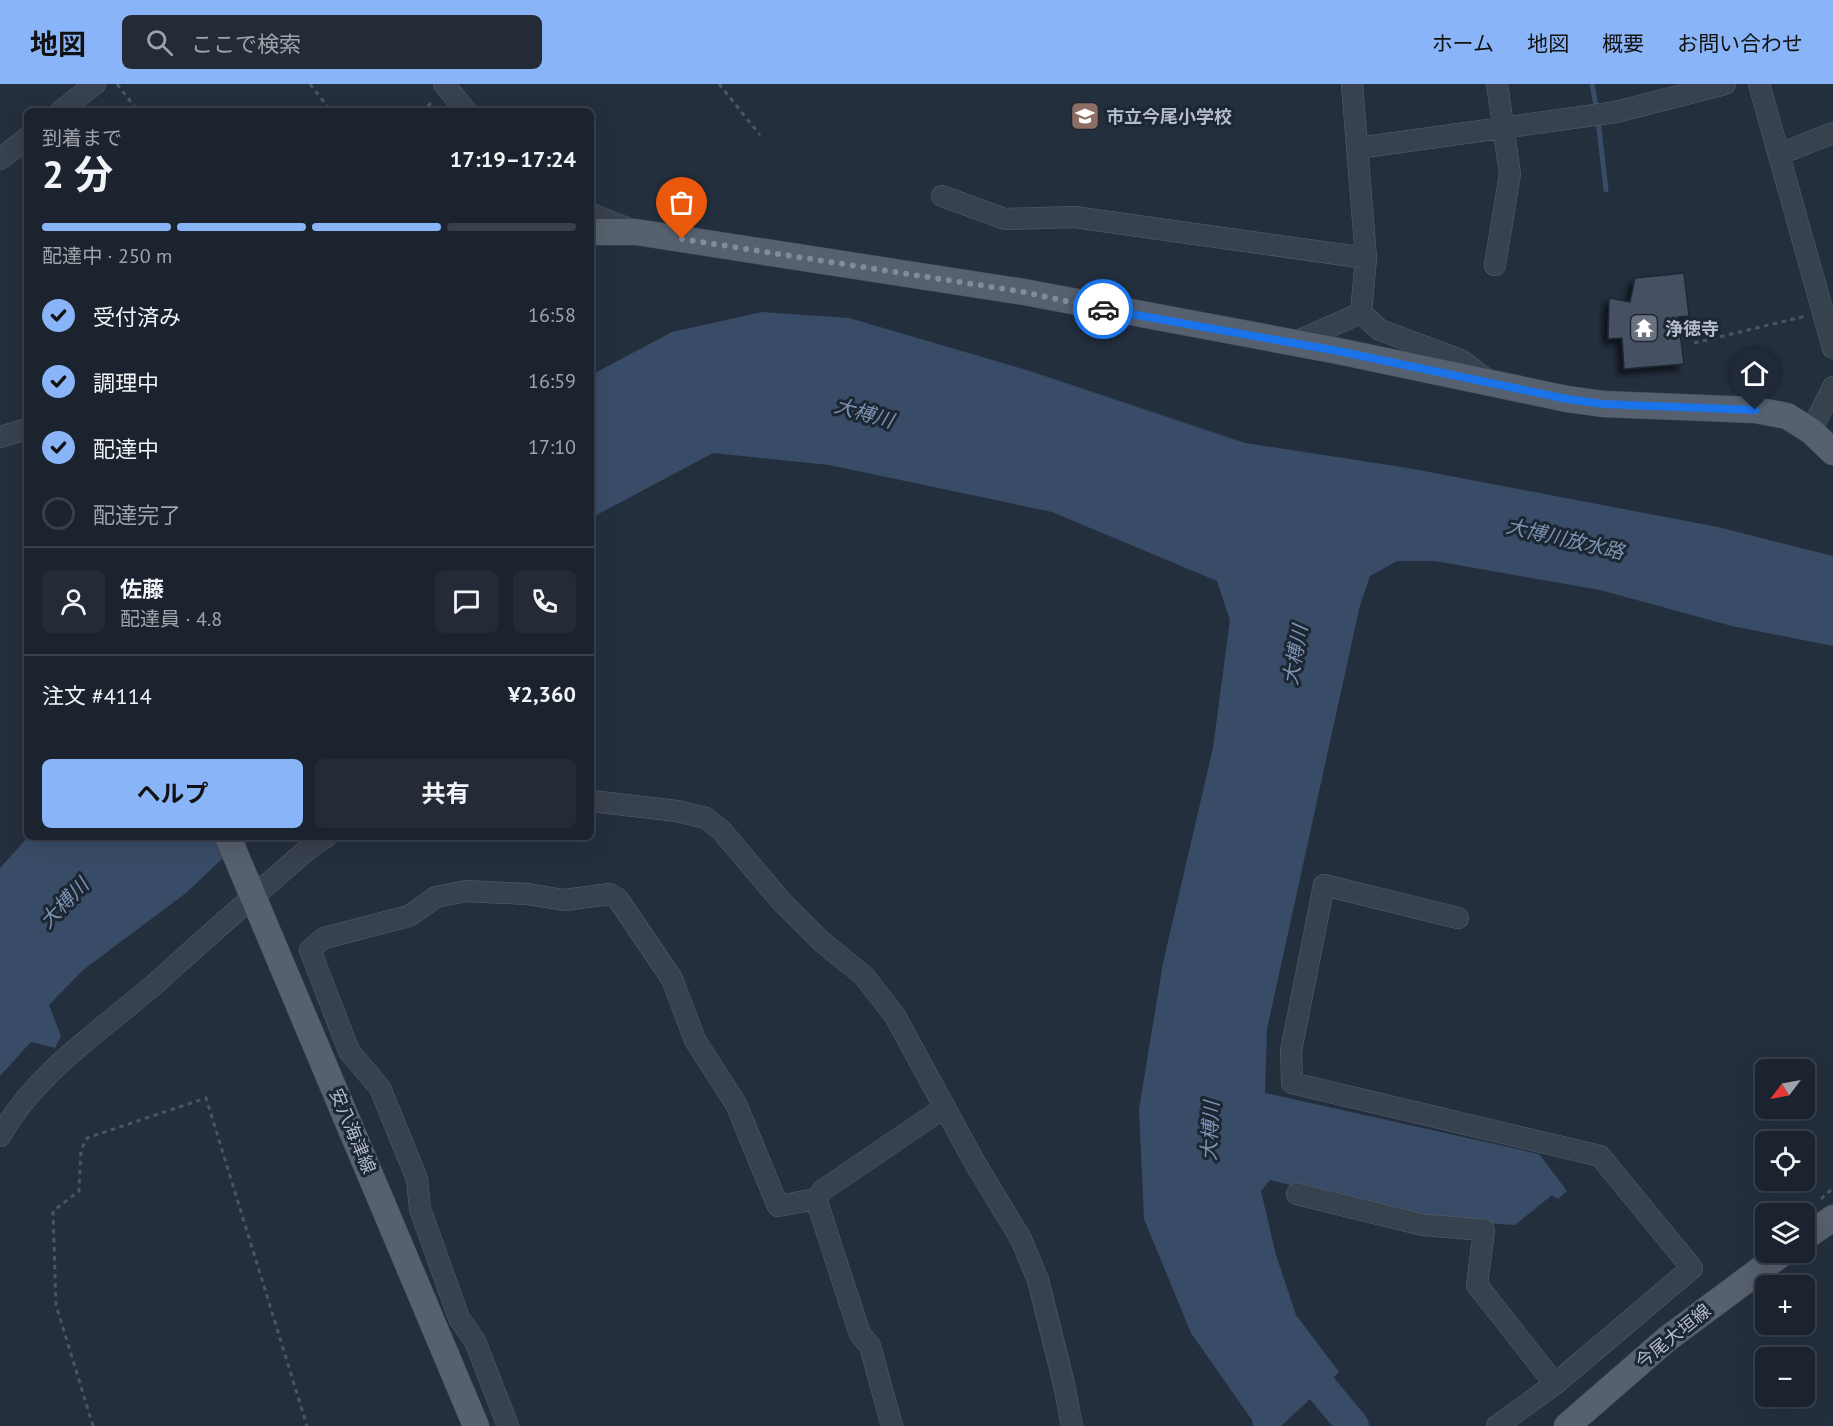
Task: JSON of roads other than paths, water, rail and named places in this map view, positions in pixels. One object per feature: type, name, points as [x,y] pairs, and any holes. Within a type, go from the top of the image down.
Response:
[{"type":"main road","points":[[594,232],[636,232],[1024,292],[1603,404],[1755,410],[1787,416],[1811,431],[1833,452]]},
{"type":"main road","name":"安八海津線","points":[[229,840],[476,1426]]},
{"type":"main road","points":[[1815,1230],[1833,1218]]},
{"type":"main road","name":"今尾大垣線","points":[[1568,1426],[1667,1339],[1769,1263]]},
{"type":"street","points":[[65,108],[95,84]]},
{"type":"street","points":[[444,84],[463,108]]},
{"type":"street","points":[[1352,84],[1366,258],[1361,313]]},
{"type":"street","points":[[1495,265],[1510,174],[1497,84]]},
{"type":"street","points":[[1358,148],[1616,112],[1725,84]]},
{"type":"street","points":[[1759,84],[1833,348]]},
{"type":"street","points":[[1780,154],[1833,133]]},
{"type":"street","points":[[0,159],[24,140]]},
{"type":"street","points":[[942,196],[1005,219],[1074,217],[1366,258]]},
{"type":"street","points":[[594,215],[636,232]]},
{"type":"street","points":[[1293,343],[1361,313]]},
{"type":"street","points":[[1361,313],[1380,330],[1461,360],[1492,383]]},
{"type":"street","points":[[1811,431],[1833,387]]},
{"type":"street","points":[[0,437],[24,430]]},
{"type":"street","points":[[594,801],[677,811],[706,818],[721,830],[782,902],[821,941],[864,976],[895,1016],[1021,1239],[1038,1280],[1072,1426]]},
{"type":"street","points":[[0,1136],[12,1114],[63,1058],[154,984],[252,895],[320,840]]},
{"type":"street","points":[[1458,918],[1324,885],[1291,1051],[1292,1083],[1600,1156],[1692,1268],[1555,1384],[1497,1426]]},
{"type":"street","points":[[508,1426],[475,1341],[459,1318],[420,1209],[417,1179],[380,1088],[349,1051],[310,950],[324,938],[409,916],[436,897],[466,891],[527,894],[564,900],[610,894],[618,898],[672,979],[695,1040],[736,1104],[778,1206],[816,1199],[822,1190],[945,1107]]},
{"type":"street","points":[[1297,1194],[1423,1225],[1484,1230],[1477,1285],[1555,1384]]},
{"type":"street","points":[[816,1199],[861,1334],[870,1346],[892,1426]]},
{"type":"water","name":"大博川放水路","points":[[762,312],[849,318],[1033,372],[1245,443],[1408,468],[1718,527],[1833,556],[1833,646],[1732,626],[1600,590],[1435,561],[1397,561],[1370,576],[1360,605],[1267,1029],[1265,1093],[1539,1154],[1567,1191],[1558,1199],[1552,1195],[1515,1225],[1430,1220],[1270,1180],[1261,1191],[1276,1255],[1296,1315],[1339,1372],[1281,1426],[1253,1426],[1252,1420],[1191,1333],[1144,1219],[1139,1109],[1163,963],[1213,748],[1230,620],[1217,581],[1052,512],[829,465],[713,453],[594,516],[594,373],[672,332]]},
{"type":"water","points":[[25,840],[242,840],[186,893],[83,970],[49,1005],[61,1036],[55,1048],[31,1042],[0,1076],[0,868]]},
{"type":"waterway","points":[[1592,84],[1597,111]]},
{"type":"waterway","points":[[1598,120],[1606,190]]},
{"type":"waterway","name":"大榑川","points":[[1295,1356],[1353,1426]]},
{"type":"place","name":"市立今尾小学校","points":[[1085,116]]},
{"type":"place","name":"浄徳寺","points":[[1644,328]]}]
